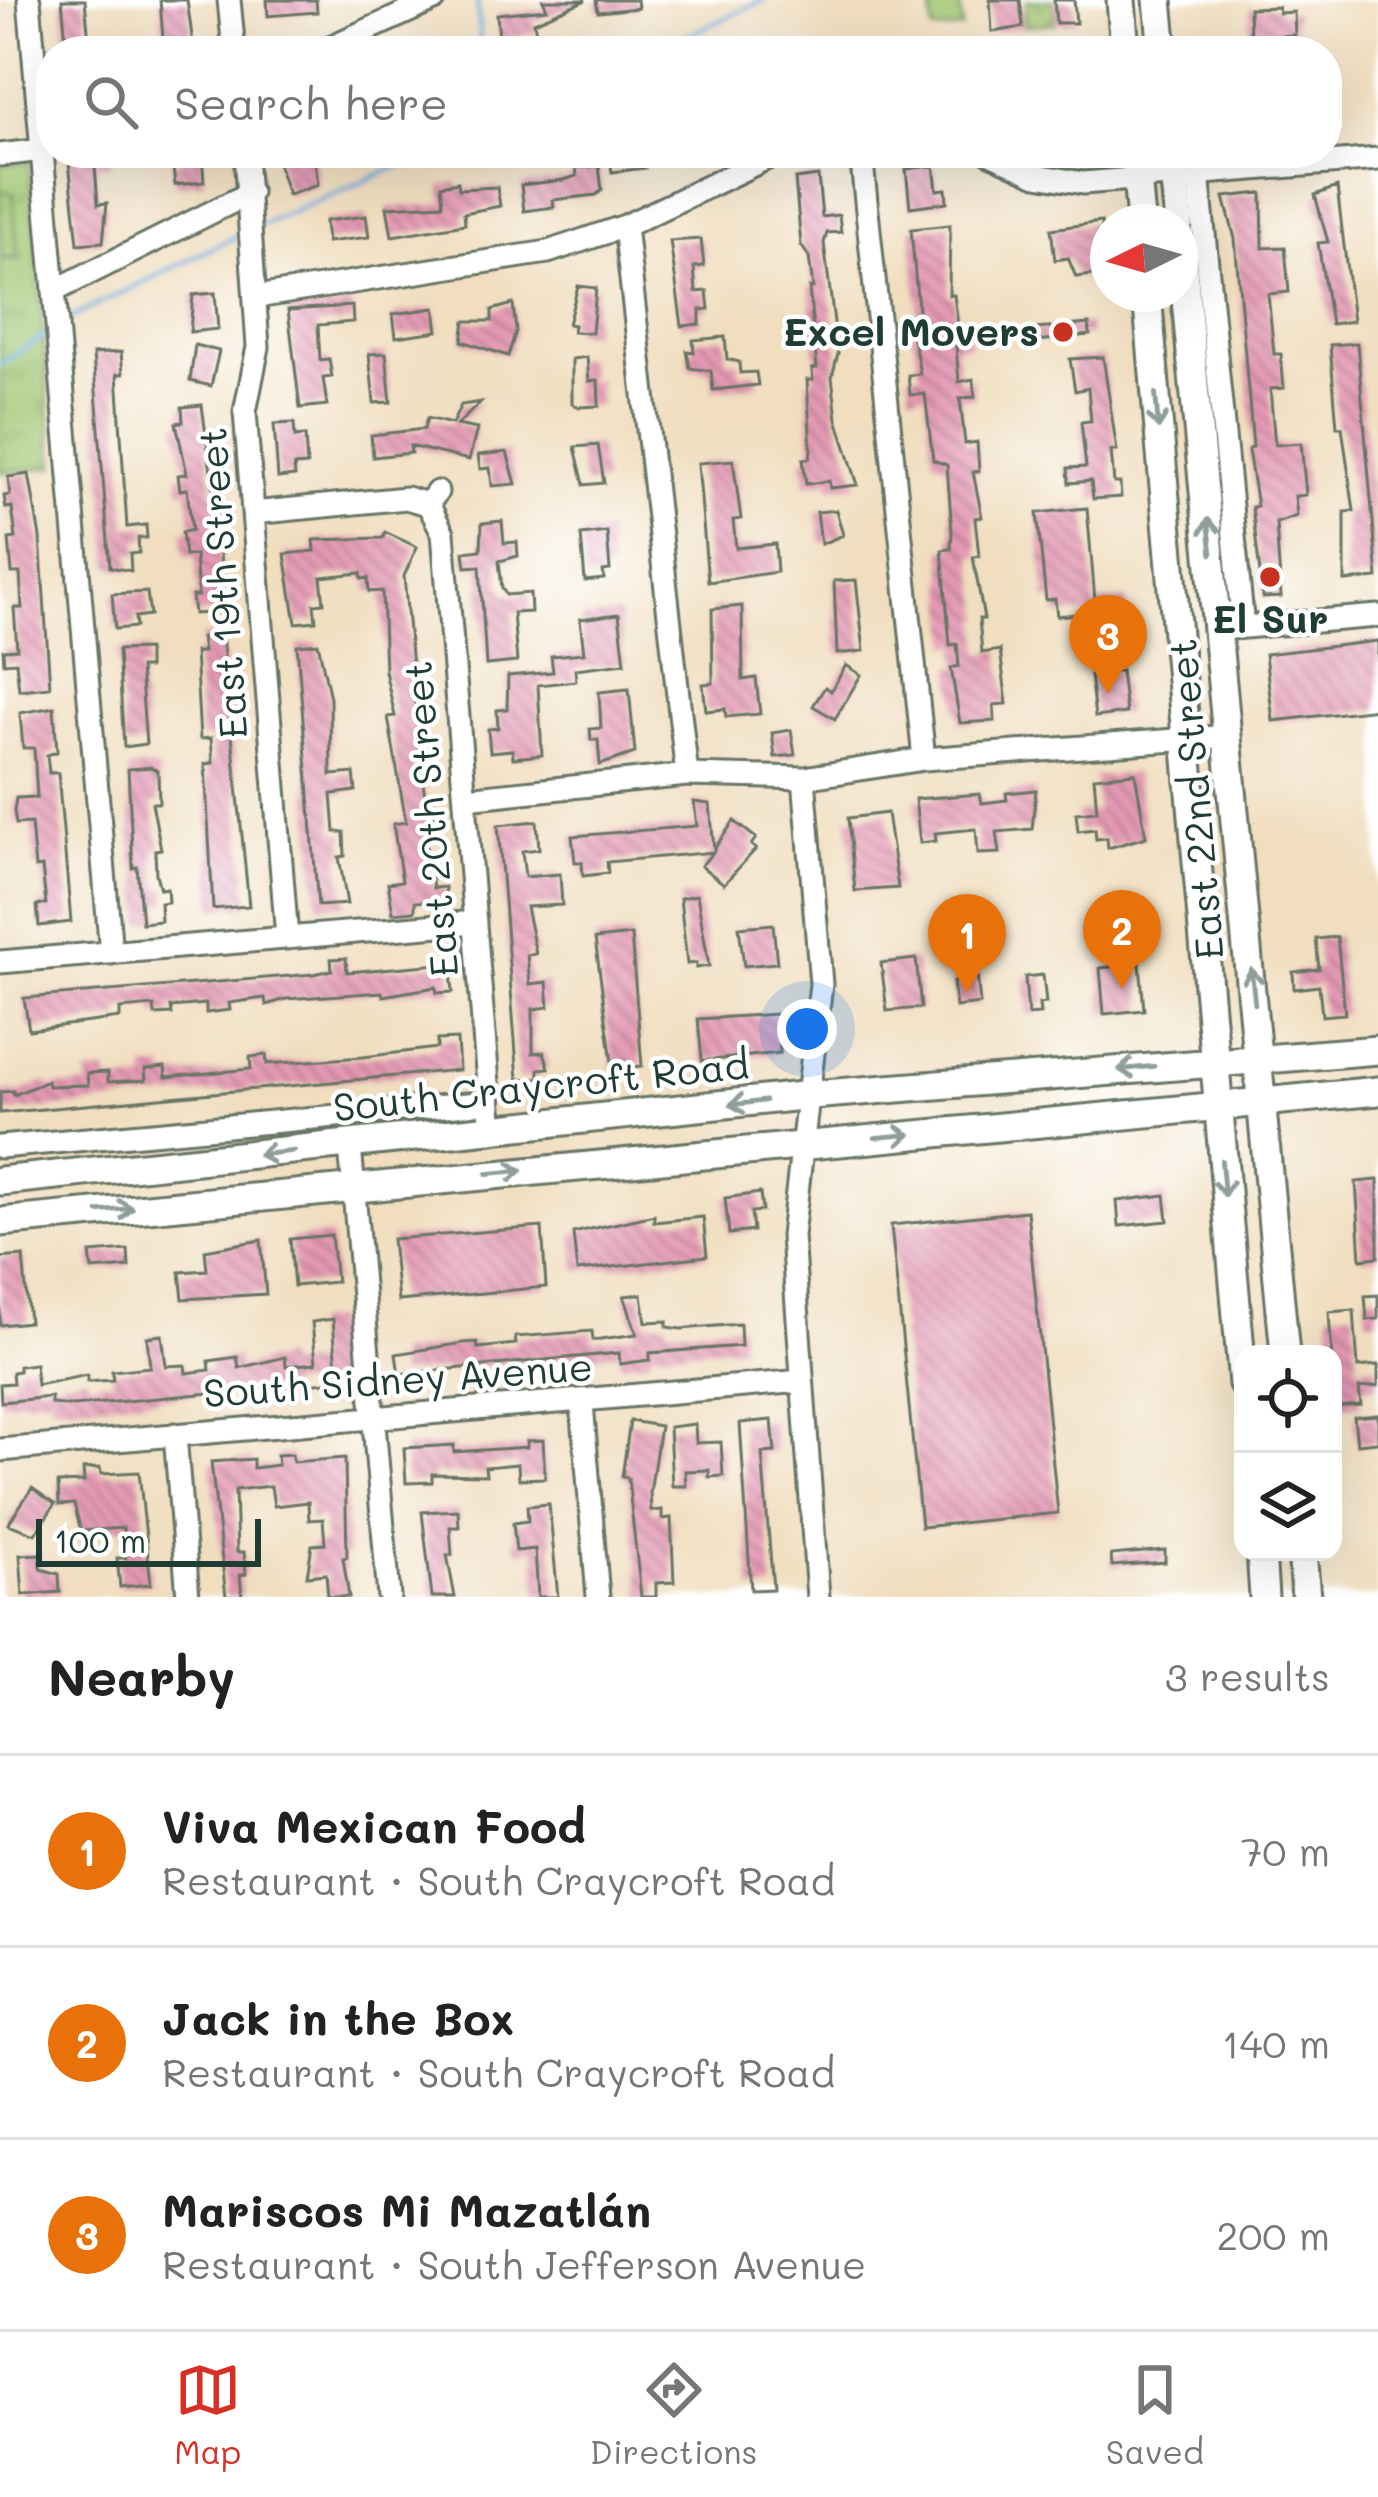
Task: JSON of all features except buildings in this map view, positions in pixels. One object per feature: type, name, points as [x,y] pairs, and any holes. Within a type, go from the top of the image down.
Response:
[{"type":"main road","points":[[1121,0],[1124,36]]},
{"type":"main road","points":[[1158,0],[1161,36]]},
{"type":"main road","points":[[1136,168],[1139,204]]},
{"type":"main road","points":[[1180,204],[1181,168]]},
{"type":"main road","name":"East 22nd Street","points":[[1149,312],[1239,1345]]},
{"type":"main road","name":"East 22nd Street","points":[[1190,312],[1231,628],[1228,736],[1284,1345]]},
{"type":"main road","name":"South Craycroft Road","points":[[0,1181],[811,1095],[1378,1050]]},
{"type":"main road","name":"South Craycroft Road","points":[[0,1222],[1378,1090]]},
{"type":"main road","points":[[1262,1561],[1264,1597]]},
{"type":"main road","points":[[1303,1561],[1306,1597]]},
{"type":"street","points":[[29,0],[36,81]]},
{"type":"street","points":[[230,0],[233,36]]},
{"type":"street","points":[[354,36],[434,0]]},
{"type":"street","points":[[0,154],[36,151]]},
{"type":"street","points":[[1342,160],[1378,159]]},
{"type":"street","points":[[44,168],[111,952]]},
{"type":"street","name":"East 19th Street","points":[[247,168],[258,347],[245,412],[287,938]]},
{"type":"street","points":[[256,297],[548,252],[625,226],[747,168]]},
{"type":"street","points":[[863,168],[924,759]]},
{"type":"street","points":[[1019,168],[1071,183],[1132,168]]},
{"type":"street","name":"East 22nd Street","points":[[1181,168],[1231,628]]},
{"type":"street","points":[[54,291],[250,193]]},
{"type":"street","points":[[625,226],[687,776]]},
{"type":"street","name":"East 20th Street","points":[[253,513],[432,498],[443,533],[492,1132]]},
{"type":"street","points":[[1231,628],[1378,616]]},
{"type":"street","points":[[466,798],[687,776],[804,778],[924,759],[1228,736]]},
{"type":"street","points":[[804,778],[821,984],[792,1236],[818,1597]]},
{"type":"street","points":[[0,962],[475,922]]},
{"type":"street","name":"South Craycroft Road","points":[[0,1147],[489,1102]]},
{"type":"street","points":[[350,1145],[389,1597]]},
{"type":"street","name":"South Sidney Avenue","points":[[0,1450],[802,1381]]},
{"type":"street","points":[[582,1402],[598,1597]]},
{"type":"street","points":[[175,1434],[188,1597]]},
{"type":"green space","points":[[930,0],[960,0],[962,29],[933,31]]},
{"type":"green space","points":[[1027,0],[1054,0],[1056,23],[1023,26]]},
{"type":"green space","points":[[29,162],[54,467],[0,472],[0,165]]},
{"type":"green space","points":[[0,192],[13,195],[18,259],[0,258]]},
{"type":"waterway","points":[[477,0],[480,36]]},
{"type":"waterway","points":[[687,36],[764,0]]},
{"type":"waterway","points":[[259,226],[395,168]]},
{"type":"waterway","points":[[65,321],[243,233]]},
{"type":"waterway","points":[[0,365],[51,331]]},
{"type":"place","name":"Excel Movers","points":[[1063,332]]},
{"type":"place","name":"El Sur","points":[[1270,577]]},
{"type":"place","name":"Mariscos Mi Mazatlán","points":[[1108,694]]},
{"type":"place","name":"Jack in the Box","points":[[1122,989]]},
{"type":"place","name":"Viva Mexican Food","points":[[967,993]]}]
